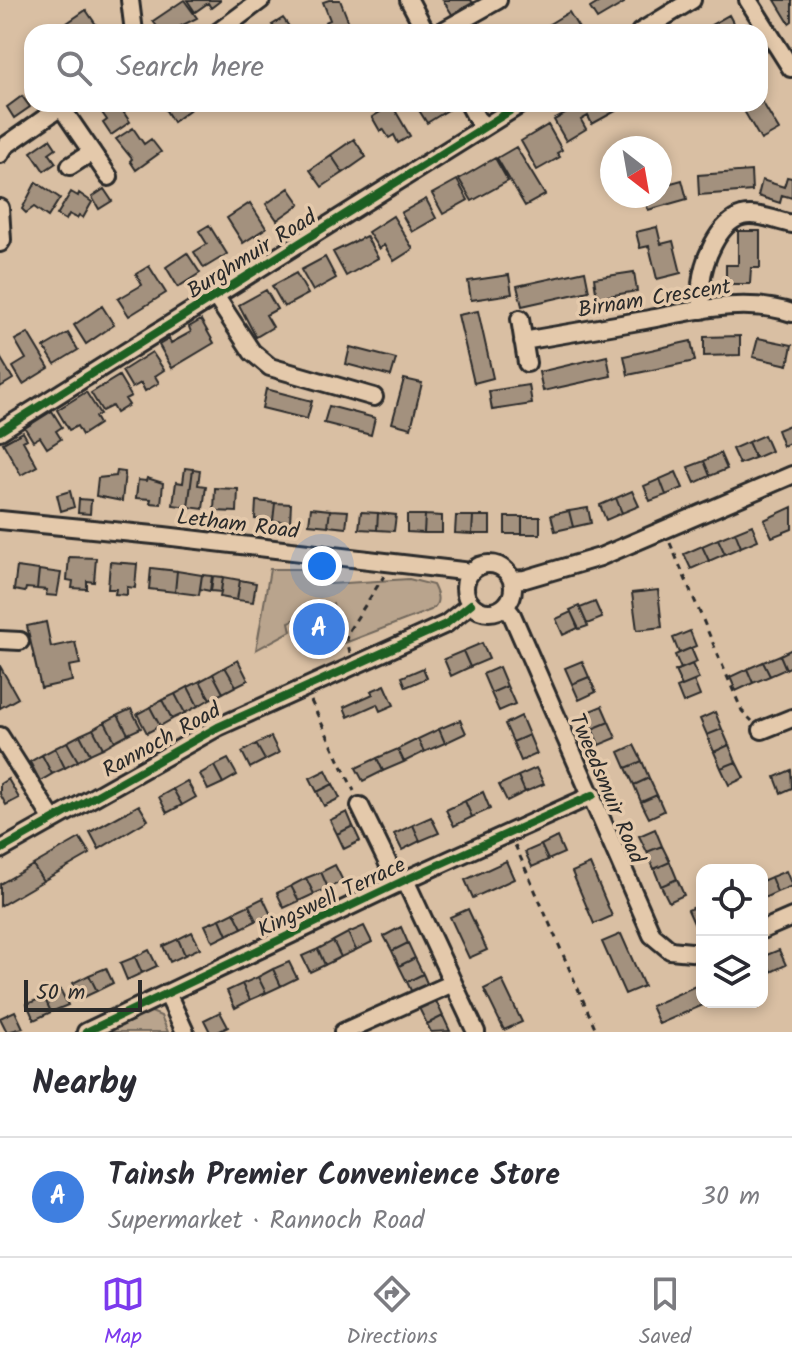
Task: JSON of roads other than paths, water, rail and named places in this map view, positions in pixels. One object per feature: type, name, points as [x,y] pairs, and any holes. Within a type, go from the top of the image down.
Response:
[{"type":"street","points":[[130,0],[133,24]]},
{"type":"street","points":[[225,24],[240,6],[261,0]]},
{"type":"street","points":[[409,0],[422,24]]},
{"type":"street","points":[[455,24],[498,0]]},
{"type":"street","points":[[653,24],[692,0]]},
{"type":"street","points":[[748,0],[763,24]]},
{"type":"street","points":[[768,32],[791,68]]},
{"type":"street","points":[[0,154],[5,146],[54,112]]},
{"type":"street","points":[[67,112],[109,177]]},
{"type":"street","points":[[473,112],[485,126]]},
{"type":"street","name":"Burghmuir Road","points":[[0,431],[508,112]]},
{"type":"street","points":[[70,166],[92,152]]},
{"type":"street","points":[[0,208],[0,243]]},
{"type":"street","points":[[702,310],[701,280],[717,237],[726,225],[750,215],[792,224]]},
{"type":"street","points":[[216,297],[252,352],[270,367],[374,397]]},
{"type":"street","name":"Birnam Crescent","points":[[523,341],[702,310],[751,305],[792,313]]},
{"type":"street","points":[[520,319],[527,363]]},
{"type":"street","points":[[512,580],[600,557],[792,475]]},
{"type":"street","name":"Letham Road","points":[[0,520],[471,572]]},
{"type":"street","points":[[479,566],[498,566],[507,571],[512,580],[512,594],[505,606],[488,612],[471,604],[465,592],[471,572],[479,566]]},
{"type":"street","name":"Rannoch Road","points":[[0,850],[218,727],[446,624],[471,604]]},
{"type":"street","name":"Tweedsmuir Road","points":[[505,606],[512,615],[593,795],[652,935],[670,950],[696,952]]},
{"type":"street","points":[[0,640],[20,641]]},
{"type":"street","points":[[762,730],[792,718]]},
{"type":"street","points":[[0,736],[53,820]]},
{"type":"street","name":"Kingswell Terrace","points":[[86,1032],[593,795]]},
{"type":"street","points":[[360,806],[402,882],[476,1032]]},
{"type":"street","points":[[768,927],[792,917]]},
{"type":"street","points":[[343,1032],[453,983]]},
{"type":"street","points":[[167,993],[185,1032]]},
{"type":"place","name":"Tainsh Premier Convenience Store","points":[[319,629]]}]
